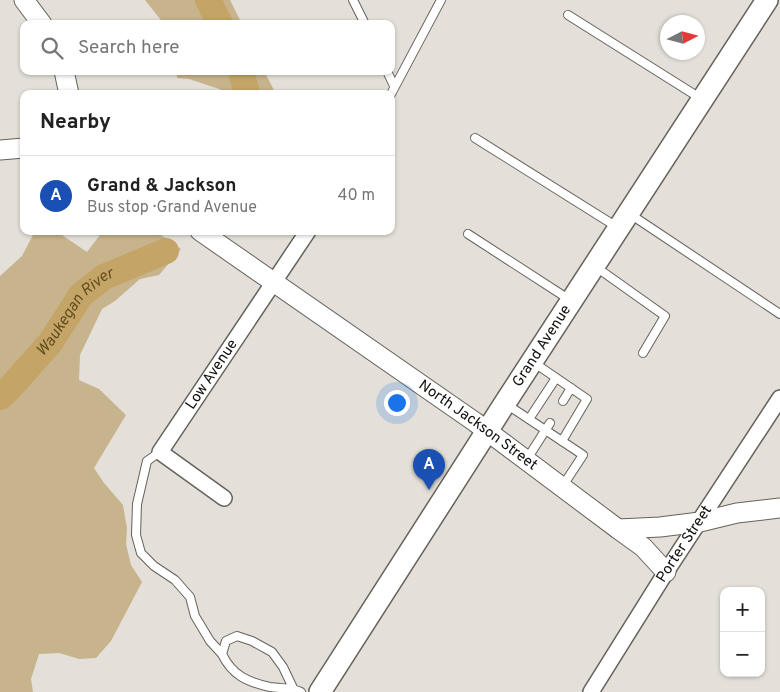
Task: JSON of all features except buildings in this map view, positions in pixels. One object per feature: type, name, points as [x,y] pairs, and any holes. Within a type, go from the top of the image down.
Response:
[{"type":"main road","name":"Grand Avenue","points":[[320,692],[532,361],[767,0]]},
{"type":"street","points":[[24,0],[39,20]]},
{"type":"street","points":[[65,75],[68,90]]},
{"type":"street","points":[[0,150],[20,148]]},
{"type":"street","name":"North Jackson Street","points":[[206,235],[487,431],[643,547],[666,572]]},
{"type":"street","name":"Low Avenue","points":[[160,452],[305,235]]},
{"type":"street","name":"Porter Street","points":[[591,692],[666,572],[780,398]]},
{"type":"street","points":[[160,452],[224,498]]},
{"type":"street","points":[[618,528],[660,527],[700,522],[737,513],[780,508]]},
{"type":"lane","points":[[353,0],[362,20]]},
{"type":"lane","points":[[392,90],[441,0]]},
{"type":"lane","points":[[568,15],[702,99]]},
{"type":"lane","points":[[388,75],[392,90]]},
{"type":"lane","points":[[475,138],[623,221],[780,314]]},
{"type":"lane","points":[[468,234],[571,301]]},
{"type":"lane","points":[[594,266],[665,316],[643,353]]},
{"type":"lane","points":[[532,361],[588,399],[562,441]]},
{"type":"lane","points":[[528,419],[556,378]]},
{"type":"lane","points":[[563,401],[571,388]]},
{"type":"lane","points":[[505,403],[583,455],[562,487]]},
{"type":"lane","points":[[526,460],[550,423]]},
{"type":"lane","points":[[160,452],[147,461],[137,504],[136,535],[140,553],[154,566],[175,580],[190,597],[195,616],[210,641],[222,654],[228,666],[240,677],[270,687],[293,688],[301,692]]},
{"type":"lane","points":[[222,654],[226,641],[237,636],[252,641],[272,652],[283,667],[293,688]]},
{"type":"shaded area","points":[[145,0],[230,0],[240,20],[161,20]]},
{"type":"shaded area","points":[[177,75],[266,75],[274,90],[222,90],[189,79],[177,78]]},
{"type":"shaded area","points":[[33,235],[62,235],[87,252],[100,235],[161,235],[181,249],[159,275],[140,279],[115,301],[102,309],[80,355],[79,380],[99,389],[126,415],[94,468],[123,505],[127,528],[126,544],[131,565],[142,582],[111,641],[96,658],[79,659],[59,653],[39,654],[31,679],[33,692],[0,692],[0,276],[22,256]]},
{"type":"waterway","name":"Waukegan River","points":[[208,0],[218,20]]},
{"type":"waterway","name":"Waukegan River","points":[[242,75],[246,90]]},
{"type":"waterway","name":"Waukegan River","points":[[0,397],[50,343],[81,295],[104,277],[166,251]]},
{"type":"place","name":"Grand & Jackson","points":[[429,490]]}]
